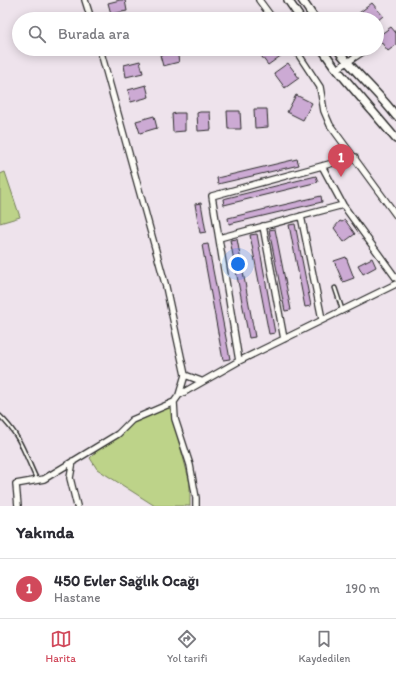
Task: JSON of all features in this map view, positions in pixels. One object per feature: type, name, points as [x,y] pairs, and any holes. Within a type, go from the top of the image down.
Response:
[{"type":"street","points":[[85,0],[89,12]]},
{"type":"street","points":[[259,0],[268,12]]},
{"type":"street","points":[[288,0],[296,12]]},
{"type":"street","points":[[302,0],[310,12]]},
{"type":"street","points":[[102,56],[166,287],[185,375],[174,402],[176,419],[190,465],[196,506]]},
{"type":"street","points":[[300,56],[320,87],[324,111],[330,125],[396,215]]},
{"type":"street","points":[[327,56],[396,139]]},
{"type":"street","points":[[342,56],[396,116]]},
{"type":"street","points":[[337,69],[348,64],[358,56]]},
{"type":"street","points":[[239,361],[212,196],[355,158]]},
{"type":"street","points":[[322,166],[343,205],[396,278]]},
{"type":"street","points":[[219,238],[343,205]]},
{"type":"street","points":[[301,216],[322,319]]},
{"type":"street","points":[[263,226],[284,339]]},
{"type":"street","points":[[178,395],[239,361],[342,309],[396,284]]},
{"type":"street","points":[[185,375],[201,381]]},
{"type":"street","points":[[18,506],[16,484],[44,479],[118,434],[132,420],[174,402]]},
{"type":"street","points":[[73,461],[70,478],[77,506]]},
{"type":"lane","points":[[335,288],[342,309]]},
{"type":"lane","points":[[0,416],[19,438],[37,480]]},
{"type":"green space","points":[[5,172],[20,217],[0,223],[0,174]]},
{"type":"green space","points":[[170,408],[190,483],[190,506],[155,506],[97,469],[90,458],[103,445],[131,423]]},
{"type":"building","points":[[125,0],[127,11],[110,12],[108,3]]},
{"type":"building","points":[[372,3],[380,12],[360,12]]},
{"type":"building","points":[[391,27],[396,33],[396,45],[388,51],[384,46],[384,32]]},
{"type":"building","points":[[160,56],[178,56],[179,62],[163,66]]},
{"type":"building","points":[[261,56],[281,56],[268,65]]},
{"type":"building","points":[[140,61],[143,73],[126,77],[124,65]]},
{"type":"building","points":[[288,63],[299,78],[285,88],[274,73]]},
{"type":"building","points":[[146,85],[149,97],[131,102],[128,90]]},
{"type":"building","points":[[296,95],[312,103],[303,120],[287,112]]},
{"type":"building","points":[[254,109],[267,109],[268,127],[255,128]]},
{"type":"building","points":[[227,111],[240,111],[241,129],[228,129]]},
{"type":"building","points":[[210,112],[211,130],[198,131],[197,113]]},
{"type":"building","points":[[185,113],[185,131],[173,132],[172,114]]},
{"type":"building","points":[[154,116],[157,128],[140,133],[136,121]]},
{"type":"building","points":[[297,159],[299,165],[218,184],[217,178]]},
{"type":"building","points":[[316,176],[318,182],[224,205],[223,199]]},
{"type":"building","points":[[321,196],[322,202],[229,224],[228,218]]},
{"type":"building","points":[[201,203],[206,232],[200,233],[195,204]]},
{"type":"building","points":[[345,220],[355,234],[344,242],[334,228],[340,221],[342,222]]},
{"type":"building","points":[[295,224],[311,306],[305,307],[289,225]]},
{"type":"building","points":[[275,229],[291,310],[285,311],[269,230]]},
{"type":"building","points":[[257,234],[275,333],[269,334],[250,235]]},
{"type":"building","points":[[237,239],[255,337],[249,338],[230,240]]},
{"type":"building","points":[[208,244],[230,359],[223,360],[202,245]]},
{"type":"building","points":[[346,257],[354,278],[343,282],[334,261]]},
{"type":"building","points":[[372,258],[376,267],[363,274],[358,265]]},
{"type":"place","name":"450 Evler Sağlık Ocağı","points":[[341,177]]}]
